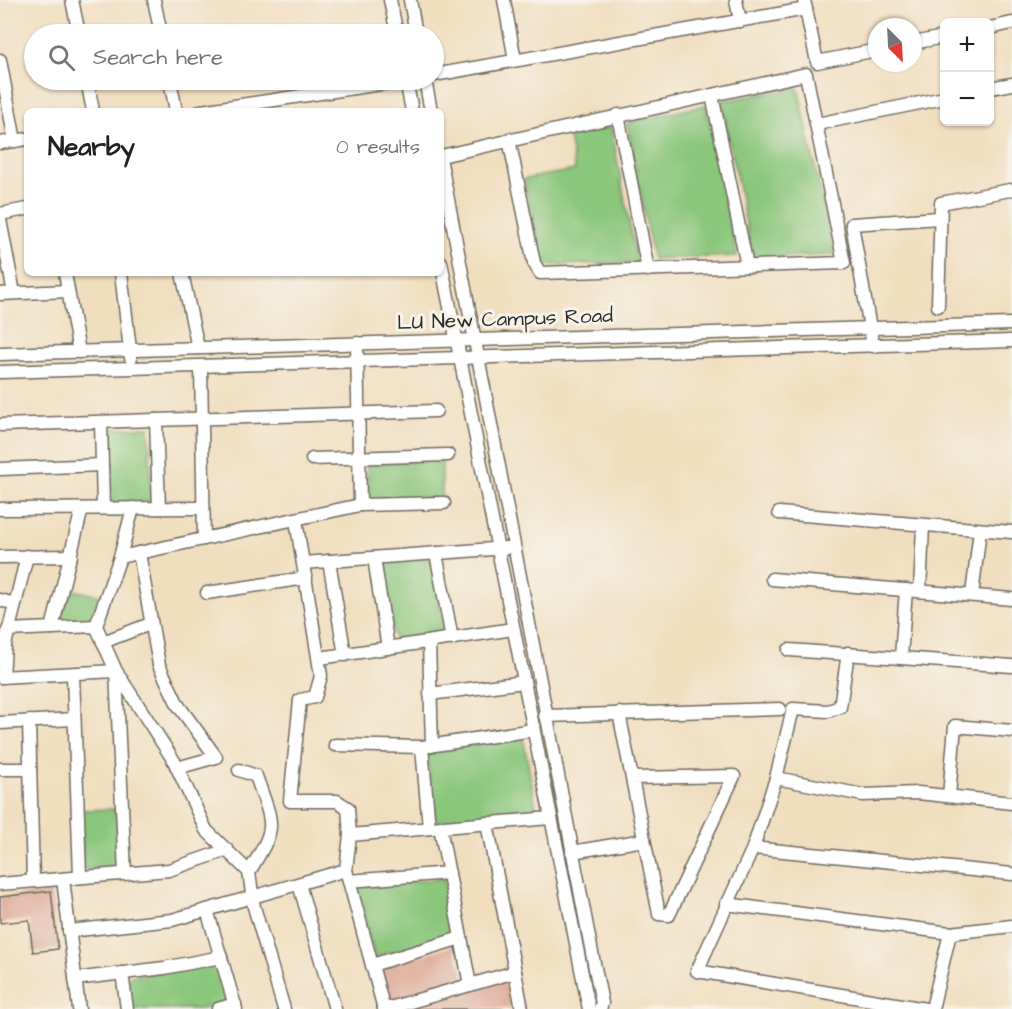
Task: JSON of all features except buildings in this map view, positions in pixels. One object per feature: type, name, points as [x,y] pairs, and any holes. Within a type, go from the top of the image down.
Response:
[{"type":"street","points":[[72,0],[76,24]]},
{"type":"street","points":[[154,0],[159,24]]},
{"type":"street","points":[[390,0],[395,24]]},
{"type":"street","points":[[410,0],[414,24]]},
{"type":"street","points":[[504,0],[515,60]]},
{"type":"street","points":[[736,0],[740,21]]},
{"type":"street","points":[[444,73],[740,21],[808,3],[817,62],[868,52]]},
{"type":"street","points":[[994,27],[1012,23]]},
{"type":"street","points":[[922,41],[940,38]]},
{"type":"street","points":[[0,60],[21,140],[0,143]]},
{"type":"street","points":[[444,155],[509,139],[806,74],[844,263],[540,273],[534,263],[509,139]]},
{"type":"street","points":[[994,87],[1012,84]]},
{"type":"street","points":[[89,90],[92,108]]},
{"type":"street","points":[[172,90],[175,108]]},
{"type":"street","points":[[221,108],[340,90]]},
{"type":"street","points":[[408,90],[411,108]]},
{"type":"street","points":[[427,90],[430,108]]},
{"type":"street","points":[[712,95],[747,266]]},
{"type":"street","points":[[817,124],[940,99]]},
{"type":"street","points":[[618,115],[648,270]]},
{"type":"street","points":[[444,179],[545,716],[602,1003],[600,1009]]},
{"type":"street","points":[[938,306],[941,203],[1010,190]]},
{"type":"street","points":[[0,214],[24,210]]},
{"type":"street","points":[[873,345],[852,224],[939,218]]},
{"type":"street","points":[[0,220],[14,293]]},
{"type":"street","points":[[66,276],[79,352]]},
{"type":"street","points":[[121,276],[132,369]]},
{"type":"street","points":[[183,276],[198,348]]},
{"type":"street","points":[[444,276],[589,1009]]},
{"type":"street","points":[[0,294],[68,291]]},
{"type":"street","name":"LU New Campus Road","points":[[0,354],[1012,324]]},
{"type":"street","name":"LU New Campus Road","points":[[0,372],[1012,341]]},
{"type":"street","points":[[357,343],[360,506]]},
{"type":"street","points":[[201,367],[204,539]]},
{"type":"street","points":[[1,425],[436,411]]},
{"type":"street","points":[[156,420],[159,508]]},
{"type":"street","points":[[101,422],[103,508]]},
{"type":"street","points":[[312,459],[448,455]]},
{"type":"street","points":[[2,469],[102,465]]},
{"type":"street","points":[[120,557],[360,506],[444,503]]},
{"type":"street","points":[[52,628],[82,508]]},
{"type":"street","points":[[133,508],[120,557],[96,626],[116,672],[177,768],[206,830],[249,872],[253,897],[284,1009]]},
{"type":"street","points":[[0,509],[203,508]]},
{"type":"street","points":[[779,513],[1012,532]]},
{"type":"street","points":[[296,520],[320,658],[321,676],[315,697],[300,700],[290,801],[293,803],[337,801],[348,808],[350,835],[348,875],[385,1009],[515,972]]},
{"type":"street","points":[[920,591],[923,526]]},
{"type":"street","points":[[972,595],[980,530]]},
{"type":"street","points":[[303,563],[513,548]]},
{"type":"street","points":[[139,553],[159,665],[178,705],[216,756],[177,768]]},
{"type":"street","points":[[436,553],[452,639]]},
{"type":"street","points":[[27,556],[8,630],[2,677],[116,672]]},
{"type":"street","points":[[0,557],[70,556]]},
{"type":"street","points":[[374,558],[388,648]]},
{"type":"street","points":[[329,561],[345,655]]},
{"type":"street","points":[[207,593],[306,578]]},
{"type":"street","points":[[772,579],[1012,599]]},
{"type":"street","points":[[901,657],[906,590]]},
{"type":"street","points":[[0,600],[15,603]]},
{"type":"street","points":[[103,642],[150,624]]},
{"type":"street","points":[[8,630],[96,626]]},
{"type":"street","points":[[320,658],[513,629]]},
{"type":"street","points":[[429,642],[430,694],[427,746],[435,828],[449,873],[470,985]]},
{"type":"street","points":[[789,650],[1012,666]]},
{"type":"street","points":[[848,653],[840,707],[828,711],[793,709],[776,778],[753,848],[697,971],[926,1009]]},
{"type":"street","points":[[116,672],[125,873]]},
{"type":"street","points":[[73,674],[80,877]]},
{"type":"street","points":[[430,694],[524,682]]},
{"type":"street","points":[[526,695],[541,694]]},
{"type":"street","points":[[545,716],[780,709]]},
{"type":"street","points":[[619,713],[659,914],[669,915],[734,776],[632,778]]},
{"type":"street","points":[[0,723],[74,719]]},
{"type":"street","points":[[29,721],[33,881]]},
{"type":"street","points":[[949,796],[955,726],[1012,731]]},
{"type":"street","points":[[335,746],[427,746],[533,730]]},
{"type":"street","points":[[0,770],[30,769]]},
{"type":"street","points":[[239,770],[256,776],[272,822],[270,838],[249,872]]},
{"type":"street","points":[[776,778],[863,795],[918,793],[1012,803]]},
{"type":"street","points":[[350,835],[550,818]]},
{"type":"street","points":[[487,823],[522,1009]]},
{"type":"street","points":[[572,852],[644,840]]},
{"type":"street","points":[[753,848],[1012,874]]},
{"type":"street","points":[[0,884],[169,870],[227,850]]},
{"type":"street","points":[[69,931],[172,920],[299,884],[348,875],[449,873]]},
{"type":"street","points":[[63,879],[79,1009]]},
{"type":"street","points":[[299,884],[335,1009]]},
{"type":"street","points":[[726,904],[950,933],[1012,926]]},
{"type":"street","points":[[207,910],[235,1007],[218,1009]]},
{"type":"street","points":[[932,1009],[950,933]]},
{"type":"street","points":[[372,965],[461,938]]},
{"type":"street","points":[[75,979],[220,957]]},
{"type":"street","points":[[122,973],[127,1009]]},
{"type":"green space","points":[[798,88],[834,255],[753,258],[721,101]]},
{"type":"green space","points":[[706,105],[737,256],[653,259],[627,123]]},
{"type":"green space","points":[[611,127],[637,263],[546,265],[540,257],[524,179],[575,170],[569,136]]},
{"type":"green space","points":[[149,427],[152,501],[108,503],[105,429]]},
{"type":"green space","points":[[442,461],[442,498],[368,500],[367,463]]},
{"type":"green space","points":[[432,558],[445,635],[395,643],[380,561]]},
{"type":"green space","points":[[67,589],[103,596],[91,622],[60,623]]},
{"type":"green space","points":[[523,737],[537,812],[436,822],[426,752]]},
{"type":"green space","points":[[118,809],[120,867],[83,869],[81,810]]},
{"type":"green space","points":[[444,878],[457,935],[375,957],[355,887]]},
{"type":"green space","points":[[217,962],[228,1002],[201,1009],[130,1009],[126,977]]}]
